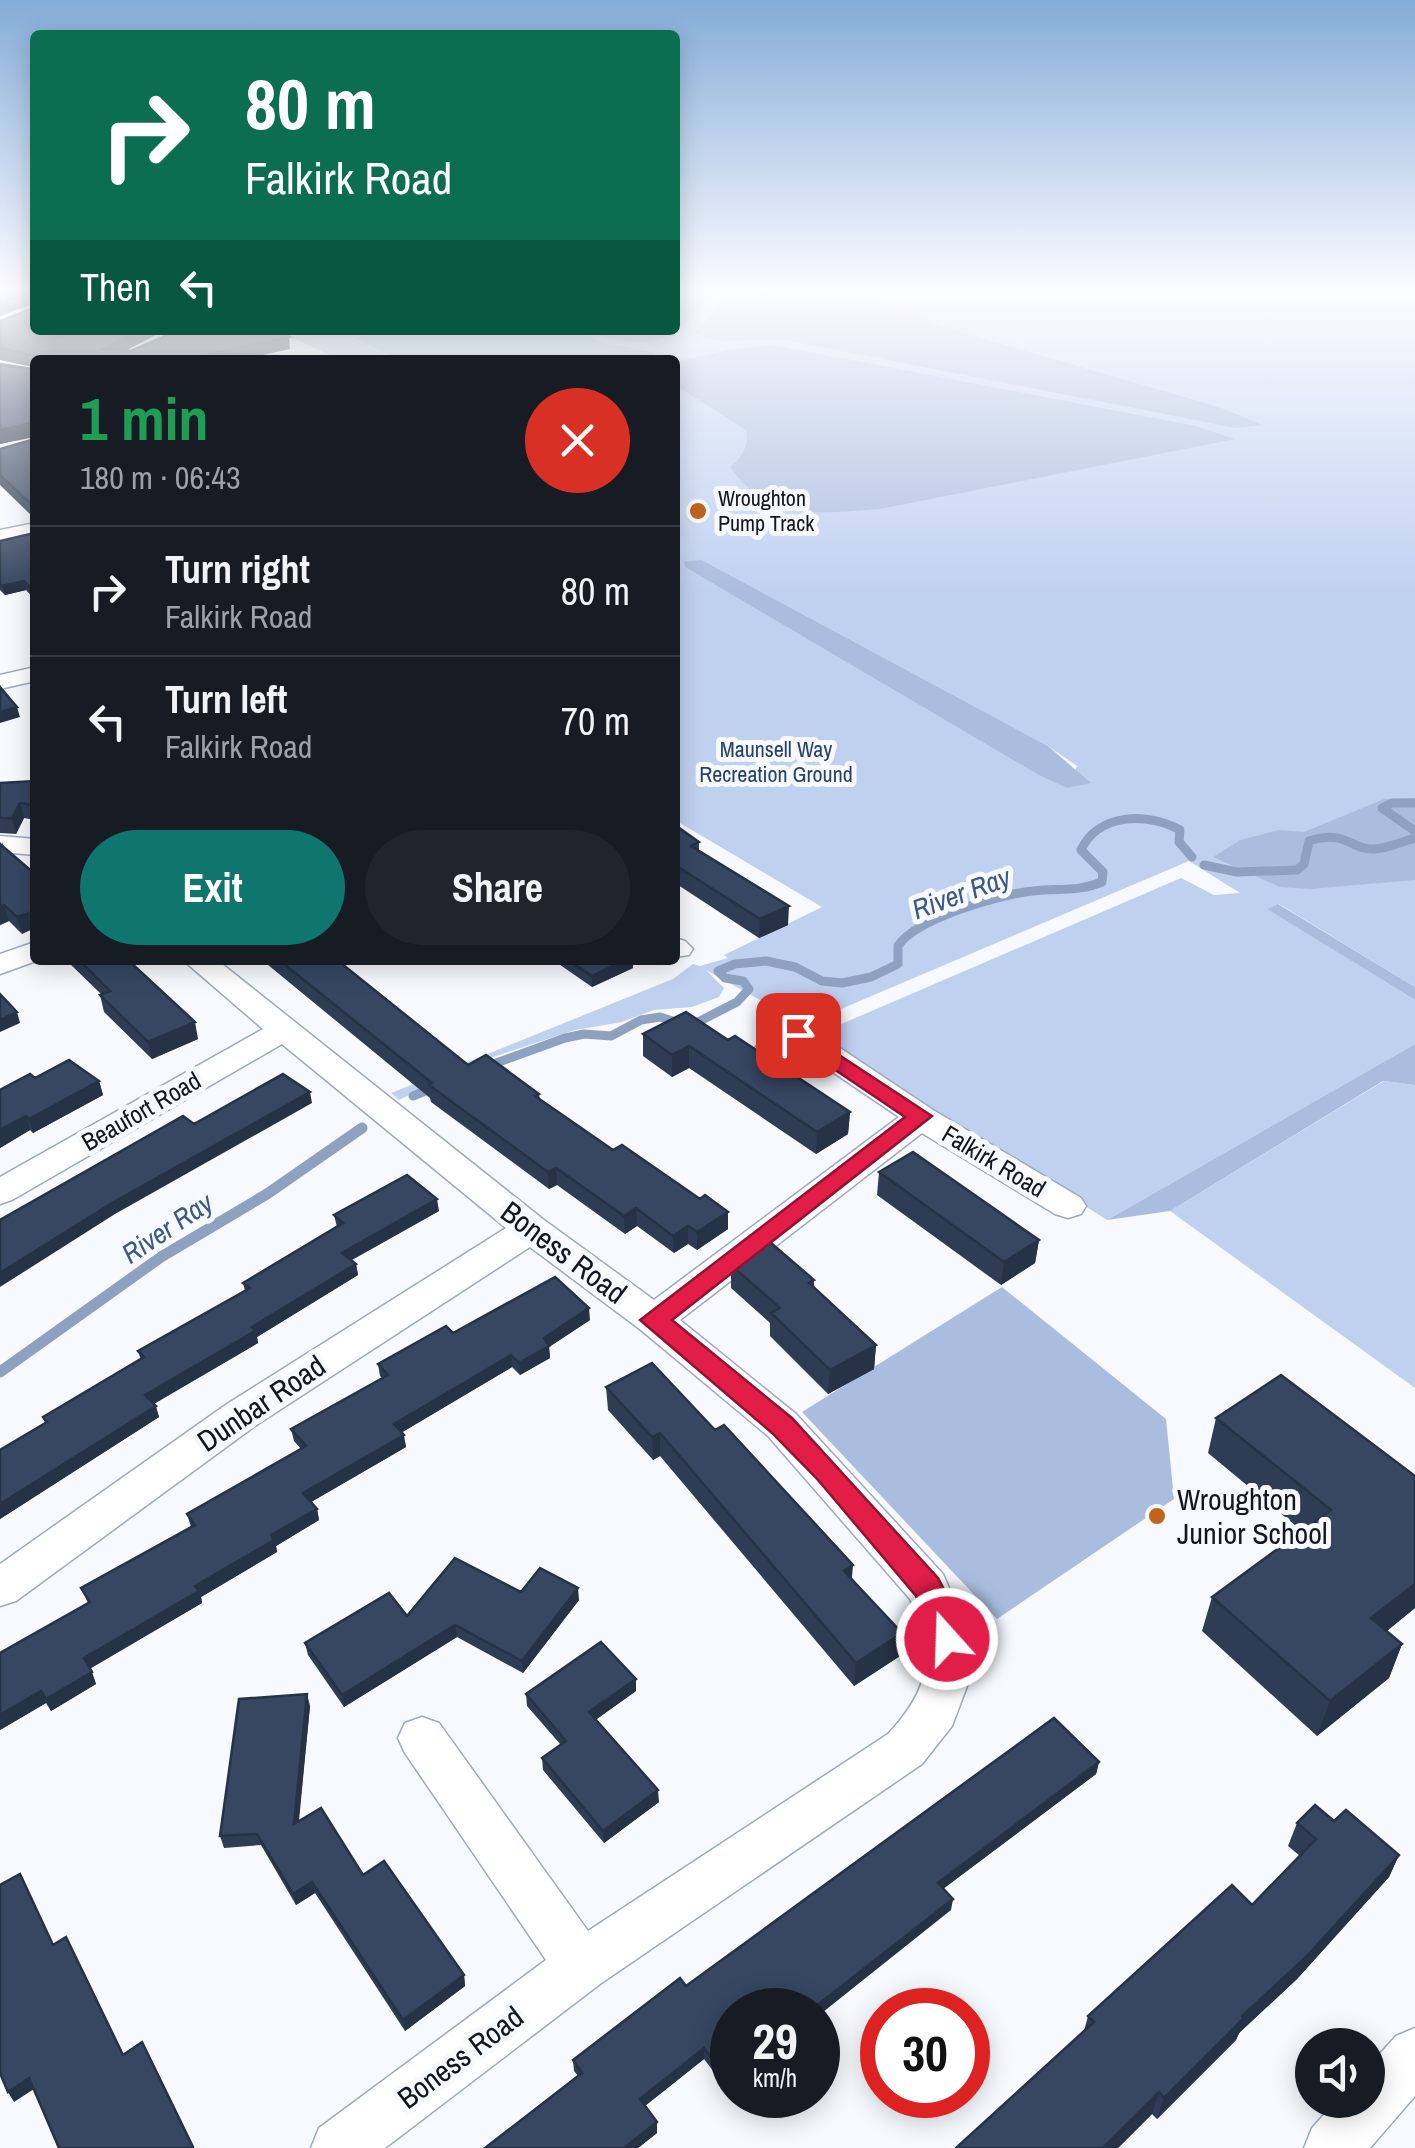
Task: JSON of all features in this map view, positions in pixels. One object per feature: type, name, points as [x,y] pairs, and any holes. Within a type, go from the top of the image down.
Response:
[{"type":"street","points":[[0,536],[30,530]]},
{"type":"street","points":[[0,682],[30,675]]},
{"type":"street","points":[[0,844],[30,846]]},
{"type":"street","points":[[0,965],[30,953]]},
{"type":"street","name":"Boness Road","points":[[204,965],[531,1229],[654,1320],[791,1434],[908,1562],[942,1614],[951,1664],[940,1706],[904,1749],[580,1966],[338,2148]]},
{"type":"street","name":"Beaufort Road","points":[[0,1192],[282,1030]]},
{"type":"street","name":"Falkirk Road","points":[[769,1050],[798,1035],[1068,1206]]},
{"type":"street","name":"Falkirk Road","points":[[654,1320],[921,1116]]},
{"type":"street","name":"Dunbar Road","points":[[0,1588],[240,1416],[531,1229]]},
{"type":"street","points":[[422,1738],[580,1966]]},
{"type":"street","points":[[1332,2148],[1415,2055]]},
{"type":"green space","name":"Maunsell Way Recreation Ground","points":[[680,392],[1415,392],[1415,987],[1279,904],[1268,909],[1415,1000],[1415,1044],[1107,1220],[839,1049],[833,1036],[839,1025],[1181,878],[1214,895],[1240,893],[1189,861],[815,1020],[776,1009],[706,970],[724,988],[719,997],[692,1007],[654,1010],[622,1022],[575,1030],[475,1063],[399,1100],[391,1093],[673,979],[693,964],[700,966],[728,958],[724,955],[822,907],[680,823]],"holes":[[[702,560],[1048,746],[1077,766],[1067,788],[685,567]]]},
{"type":"green space","points":[[1384,1081],[1415,1085],[1415,1388],[1170,1211]]},
{"type":"shaded area","points":[[686,392],[1020,392],[1196,426],[1235,439],[880,509],[816,512],[779,506],[745,485],[730,467],[744,451],[746,430]]},
{"type":"shaded area","points":[[1053,392],[1168,392],[1263,425],[1236,428]]},
{"type":"shaded area","points":[[702,560],[1048,746],[1091,783],[1067,788],[1039,775],[685,567],[684,562]]},
{"type":"shaded area","points":[[1415,798],[1415,880],[1310,889],[1280,887],[1213,857],[1240,840],[1279,830],[1304,832],[1384,799]]},
{"type":"shaded area","points":[[1278,904],[1415,987],[1415,1000],[1267,909]]},
{"type":"shaded area","points":[[1415,1044],[1415,1085],[1383,1081],[1170,1211],[1107,1220]]},
{"type":"shaded area","points":[[1002,1287],[1166,1419],[1174,1499],[997,1619],[802,1412]]},
{"type":"building","points":[[0,392],[30,392],[30,423],[0,430]]},
{"type":"building","points":[[30,440],[30,503],[0,475],[0,449]]},
{"type":"building","points":[[30,534],[30,588],[24,581],[0,584],[0,541]]},
{"type":"building","points":[[0,687],[17,707],[0,712]]},
{"type":"building","points":[[30,781],[30,804],[20,803],[12,818],[0,818],[0,783]]},
{"type":"building","points":[[680,829],[699,842],[691,846],[789,906],[760,919],[680,868]]},
{"type":"building","points":[[0,844],[30,870],[30,913],[17,917],[4,905],[0,907]]},
{"type":"building","points":[[84,965],[133,965],[195,1022],[148,1042],[100,995],[110,991]]},
{"type":"building","points":[[285,965],[343,965],[468,1065],[486,1055],[539,1094],[535,1096],[613,1150],[622,1145],[700,1199],[705,1195],[728,1212],[697,1232],[688,1226],[673,1236],[636,1208],[624,1216],[556,1168],[548,1172],[429,1085],[432,1083]]},
{"type":"building","points":[[576,965],[615,965],[592,976]]},
{"type":"building","points":[[0,994],[17,1012],[0,1020]]},
{"type":"building","points":[[686,1012],[728,1040],[735,1036],[850,1112],[817,1132],[689,1046],[672,1055],[643,1034]]},
{"type":"building","points":[[69,1060],[99,1081],[29,1119],[26,1116],[0,1130],[0,1090]]},
{"type":"building","points":[[283,1074],[310,1092],[112,1203],[0,1273],[0,1220],[183,1116],[194,1124]]},
{"type":"building","points":[[913,1152],[1039,1240],[1004,1262],[879,1172]]},
{"type":"building","points":[[407,1175],[437,1199],[342,1253],[356,1264],[252,1327],[255,1331],[145,1395],[156,1406],[0,1504],[0,1450],[47,1422],[43,1417],[144,1357],[138,1351],[250,1288],[243,1283],[343,1223],[334,1215]]},
{"type":"building","points":[[771,1243],[814,1280],[809,1283],[876,1345],[830,1370],[771,1313],[780,1308],[731,1265]]},
{"type":"building","points":[[555,1277],[589,1308],[544,1338],[549,1346],[519,1363],[511,1355],[394,1424],[404,1435],[303,1493],[317,1509],[271,1535],[274,1540],[195,1586],[199,1591],[84,1658],[92,1672],[46,1699],[41,1691],[0,1715],[0,1653],[90,1602],[81,1588],[195,1525],[187,1514],[306,1446],[291,1429],[388,1375],[378,1364],[446,1326],[453,1333]]},
{"type":"building","points":[[652,1363],[715,1430],[724,1425],[853,1565],[844,1571],[902,1633],[856,1663],[660,1433],[652,1437],[606,1387]]},
{"type":"building","points":[[1281,1375],[1415,1476],[1415,1584],[1371,1618],[1402,1644],[1330,1701],[1212,1597],[1331,1510],[1216,1418]]},
{"type":"building","points":[[455,1558],[521,1592],[540,1568],[578,1588],[522,1661],[455,1625],[342,1695],[305,1643],[389,1593],[407,1616]]},
{"type":"building","points":[[601,1642],[636,1679],[589,1712],[658,1790],[603,1831],[542,1758],[566,1741],[526,1694]]},
{"type":"building","points":[[307,1694],[294,1824],[321,1808],[363,1875],[384,1861],[464,1975],[403,2020],[312,1882],[293,1894],[257,1834],[220,1836],[239,1699]]},
{"type":"building","points":[[1054,1718],[1099,1762],[938,1883],[953,1899],[839,1988],[710,1988],[710,2056],[704,2048],[640,2099],[657,2122],[624,2148],[485,2148],[582,2073],[573,2060],[680,1978],[686,1986]]},
{"type":"building","points":[[1315,1805],[1334,1821],[1346,1810],[1399,1855],[1306,1957],[1242,2016],[1164,2098],[1159,2092],[1103,2148],[956,2148],[1094,2022],[1088,2016],[1232,1885],[1252,1905],[1316,1839],[1297,1823]]},
{"type":"building","points":[[20,1874],[53,1945],[66,1937],[123,2055],[142,2042],[192,2148],[59,2148],[29,2078],[8,2092],[0,2073],[0,1885]]},
{"type":"waterway","name":"River Ray","points":[[1415,803],[1392,803],[1382,808],[1415,831]]},
{"type":"waterway","name":"River Ray","points":[[488,1066],[565,1038],[584,1034],[611,1036],[641,1020],[660,1017],[682,1024],[698,1022],[737,1002],[749,989],[743,981],[725,978],[718,971],[735,964],[766,961],[795,967],[822,981],[842,983],[871,977],[898,964],[898,946],[907,936],[939,918],[1018,893],[1102,882],[1103,872],[1081,850],[1089,838],[1111,823],[1139,819],[1167,824],[1180,830],[1179,842],[1192,857]]},
{"type":"waterway","name":"River Ray","points":[[1204,865],[1237,872],[1297,870],[1304,864],[1309,841],[1332,837],[1374,849],[1415,838]]},
{"type":"waterway","name":"River Ray","points":[[413,1096],[435,1087]]},
{"type":"waterway","name":"River Ray","points":[[0,1372],[161,1257],[267,1194],[362,1128]]},
{"type":"place","name":"Wroughton Pump Track","points":[[698,511]]},
{"type":"place","name":"Wroughton Junior School","points":[[1157,1516]]},
{"type":"route","points":[[798,1035],[921,1116],[654,1320],[782,1425],[828,1472],[927,1587],[942,1614],[947,1639]]}]
